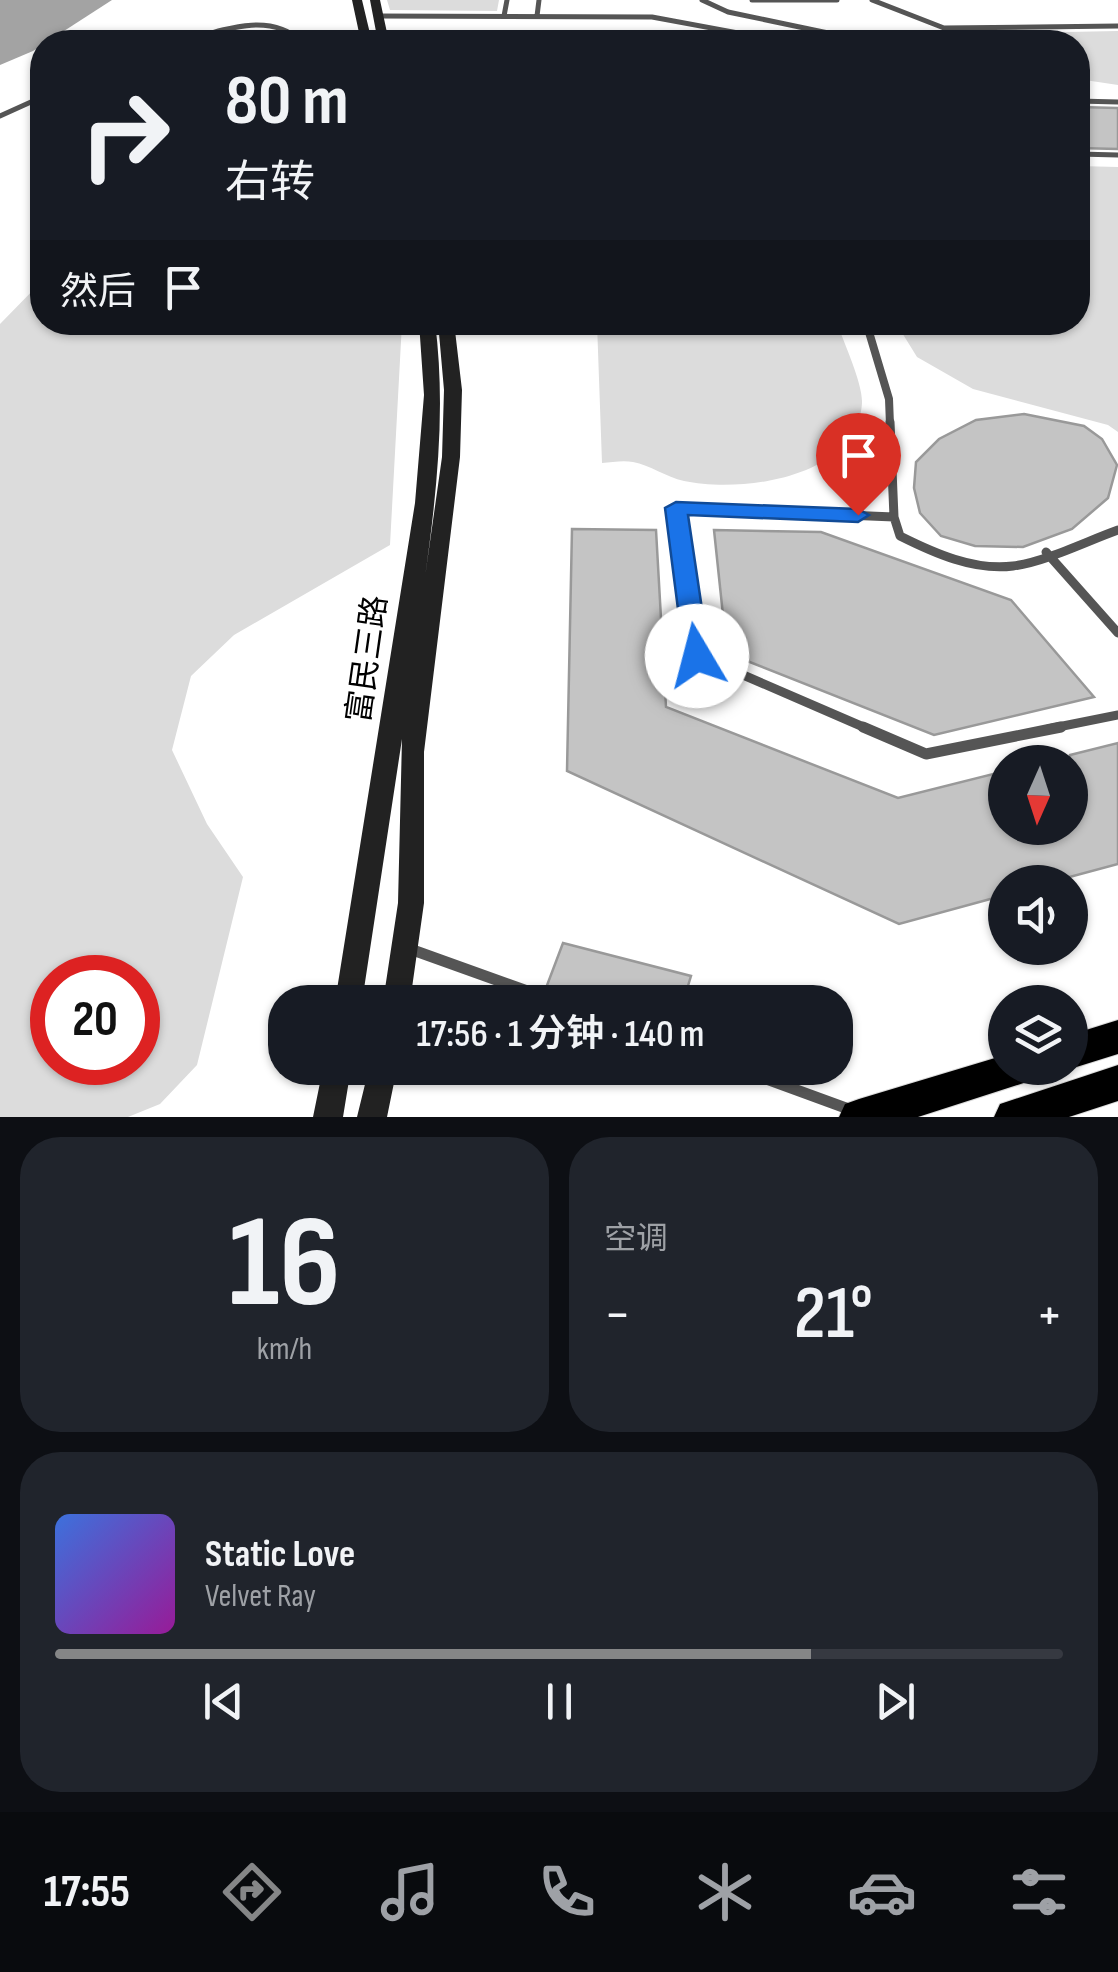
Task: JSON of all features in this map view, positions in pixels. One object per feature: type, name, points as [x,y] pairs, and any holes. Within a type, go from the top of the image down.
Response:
[{"type":"highway","points":[[1088,1046],[1118,1037]]},
{"type":"highway","points":[[863,1116],[988,1078]]},
{"type":"highway","points":[[1014,1117],[1118,1083]]},
{"type":"main road","points":[[357,0],[363,30]]},
{"type":"main road","points":[[374,0],[381,30]]},
{"type":"main road","name":"富民三路","points":[[351,985],[386,780],[430,469],[432,402],[428,335]]},
{"type":"main road","name":"富民三路","points":[[399,985],[407,948],[412,752],[451,458],[453,390],[447,335]]},
{"type":"main road","points":[[326,1113],[333,1085]]},
{"type":"main road","points":[[374,1114],[379,1085]]},
{"type":"lane","points":[[504,16],[507,0]]},
{"type":"lane","points":[[537,16],[539,0]]},
{"type":"lane","points":[[702,0],[713,8],[815,30]]},
{"type":"lane","points":[[752,0],[837,0]]},
{"type":"lane","points":[[872,0],[944,28],[1118,26]]},
{"type":"lane","points":[[378,16],[652,17],[722,30]]},
{"type":"lane","points":[[238,30],[256,26],[287,30]]},
{"type":"lane","points":[[1090,101],[1118,102]]},
{"type":"lane","points":[[0,116],[30,102]]},
{"type":"lane","points":[[1090,154],[1118,155]]},
{"type":"lane","points":[[870,335],[888,399],[894,517],[900,536],[934,553],[970,563],[1013,566],[1118,530]]},
{"type":"lane","points":[[894,517],[676,508],[697,656],[926,754],[1118,715]]},
{"type":"lane","points":[[1046,552],[1118,633]]},
{"type":"lane","points":[[407,948],[510,985]]},
{"type":"lane","points":[[781,1085],[863,1116]]},
{"type":"shaded area","points":[[0,0],[112,0],[66,30],[30,30],[30,52],[0,65]]},
{"type":"shaded area","points":[[387,0],[499,0],[497,11],[390,10]]},
{"type":"shaded area","points":[[1118,31],[1118,85],[1090,81],[1090,32]]},
{"type":"shaded area","points":[[1090,166],[1118,167],[1118,432],[1108,425],[973,389],[917,357],[903,335],[1090,335]]},
{"type":"shaded area","points":[[30,293],[30,335],[401,335],[390,545],[234,635],[191,676],[172,750],[207,824],[243,877],[197,1065],[160,1104],[128,1117],[0,1117],[0,324]]},
{"type":"shaded area","points":[[597,335],[841,335],[862,403],[855,429],[840,449],[818,464],[792,475],[735,485],[677,479],[633,462],[602,463]]},
{"type":"building","points":[[1090,107],[1118,108],[1118,149],[1090,148]]},
{"type":"building","points":[[1024,414],[1084,426],[1102,439],[1117,465],[1108,498],[1072,529],[1023,547],[975,546],[941,536],[920,513],[914,488],[916,462],[939,439],[976,420]]},
{"type":"building","points":[[572,529],[656,530],[666,707],[898,798],[988,775],[988,845],[1088,845],[1088,750],[1118,743],[1118,864],[1088,872],[1088,865],[988,865],[988,900],[899,924],[567,771]]},
{"type":"building","points":[[714,530],[821,532],[1011,600],[1094,697],[934,735],[727,653]]},
{"type":"building","points":[[563,943],[691,976],[688,985],[547,985]]},
{"type":"route","points":[[697,656],[676,508],[858,515]]}]
